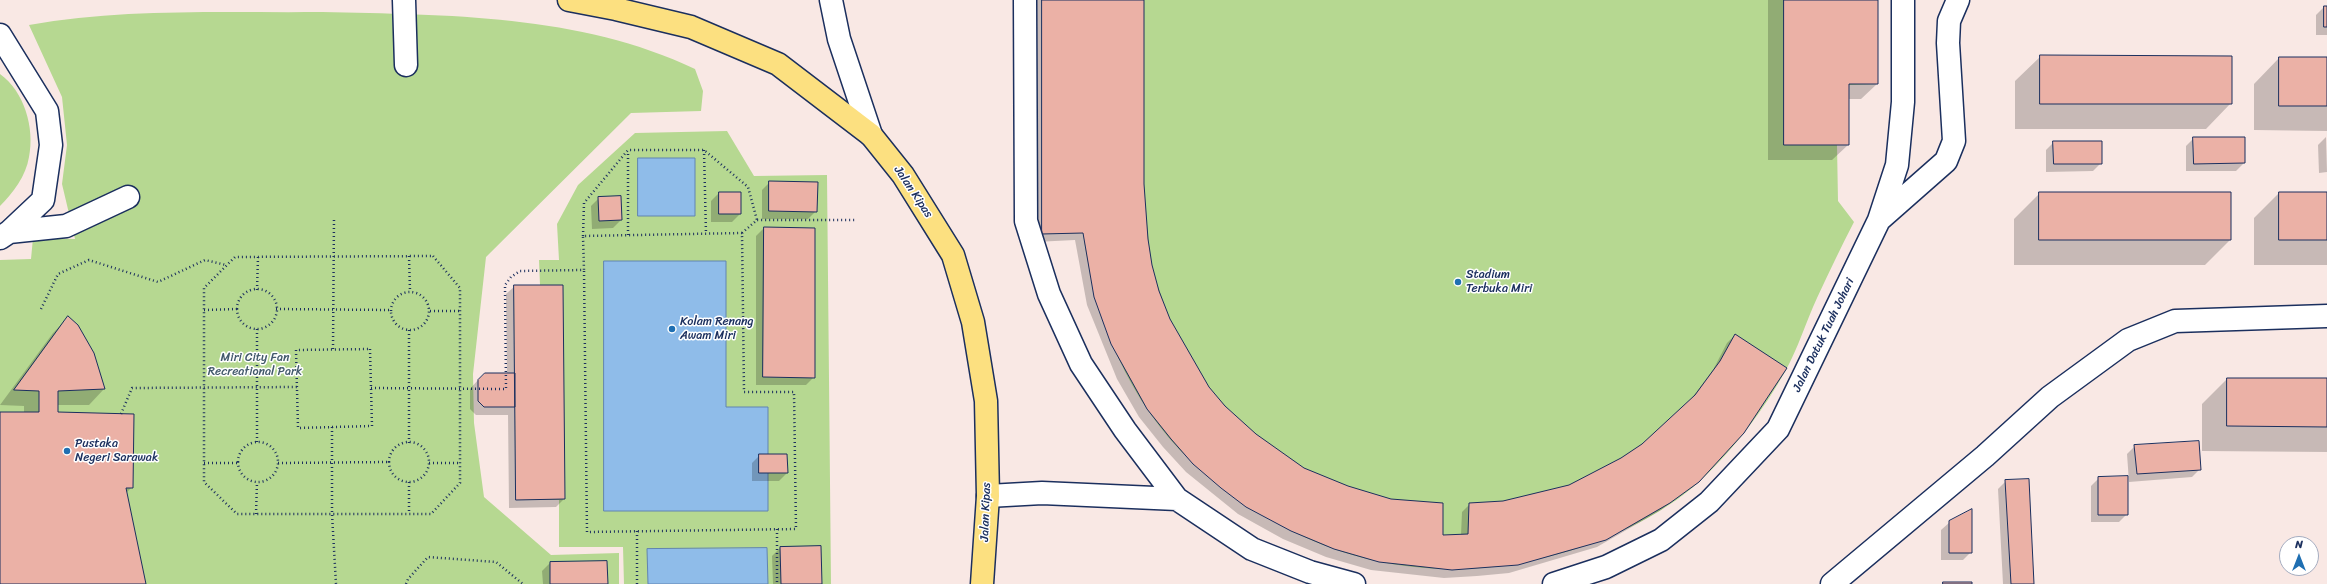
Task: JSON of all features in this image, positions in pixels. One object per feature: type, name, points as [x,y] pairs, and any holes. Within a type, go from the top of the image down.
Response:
[{"type":"main road","name":"Jalan Kipas","points":[[569,0],[616,8],[691,27],[778,64],[871,135],[903,175],[953,255],[973,322],[986,401],[988,496],[982,584]]},
{"type":"lane","points":[[404,0],[406,65]]},
{"type":"lane","points":[[831,0],[839,39],[871,135]]},
{"type":"lane","points":[[1025,0],[1026,221],[1049,294],[1081,364],[1125,430],[1177,500],[1252,549],[1310,572],[1354,584]]},
{"type":"lane","points":[[1879,220],[1897,165],[1903,102],[1903,0]]},
{"type":"lane","name":"Jalan Datuk Tuah Johari","points":[[1554,584],[1606,567],[1661,540],[1709,502],[1778,429],[1879,220],[1946,161],[1954,141],[1948,43],[1949,21],[1958,0]]},
{"type":"lane","points":[[0,35],[47,111],[51,145],[48,176],[42,200],[5,235]]},
{"type":"lane","points":[[5,235],[66,226],[128,197]]},
{"type":"lane","points":[[1832,584],[1985,456],[2050,396],[2128,340],[2175,321],[2327,316]]},
{"type":"lane","points":[[988,496],[1042,493],[1177,500]]},
{"type":"path","points":[[628,150],[704,150],[748,187],[757,220]]},
{"type":"path","points":[[628,150],[628,235]]},
{"type":"path","points":[[628,150],[584,203],[583,236],[587,532],[796,529],[794,392],[744,392],[742,233]]},
{"type":"path","points":[[704,150],[706,234]]},
{"type":"path","points":[[333,349],[334,217]]},
{"type":"path","points":[[583,236],[742,233],[757,220],[855,220]]},
{"type":"path","points":[[334,256],[432,256],[460,288],[460,483],[431,514],[237,514],[204,482],[204,288],[234,257],[334,256]]},
{"type":"path","points":[[409,256],[410,291]]},
{"type":"path","points":[[257,290],[258,257]]},
{"type":"path","points":[[41,309],[58,274],[89,260],[158,282],[205,260],[226,265]]},
{"type":"path","points":[[371,388],[506,389],[505,285],[511,277],[520,271],[584,270]]},
{"type":"path","points":[[257,290],[271,295],[276,309],[274,320],[270,324],[257,329],[245,326],[238,316],[237,309],[241,297],[246,292],[257,290]]},
{"type":"path","points":[[410,291],[420,294],[425,298],[430,311],[425,323],[415,330],[409,330],[397,326],[393,321],[391,310],[392,303],[396,298],[410,291]]},
{"type":"path","points":[[204,310],[237,309]]},
{"type":"path","points":[[276,309],[391,310]]},
{"type":"path","points":[[430,311],[460,311]]},
{"type":"path","points":[[257,329],[257,442]]},
{"type":"path","points":[[409,330],[409,443]]},
{"type":"path","points":[[370,349],[372,426],[298,428],[297,387],[296,350],[370,349]]},
{"type":"path","points":[[121,414],[132,388],[297,387]]},
{"type":"path","points":[[332,427],[332,514],[336,584]]},
{"type":"path","points":[[257,442],[269,445],[274,450],[278,463],[273,476],[257,482],[249,480],[244,476],[239,471],[238,463],[239,453],[243,447],[257,442]]},
{"type":"path","points":[[409,443],[423,447],[429,458],[429,463],[424,476],[419,480],[409,482],[399,479],[394,475],[390,462],[394,450],[399,445],[409,443]]},
{"type":"path","points":[[278,463],[390,462]]},
{"type":"path","points":[[204,463],[238,463]]},
{"type":"path","points":[[429,463],[460,463]]},
{"type":"path","points":[[256,514],[257,482]]},
{"type":"path","points":[[409,482],[409,514]]},
{"type":"path","points":[[777,529],[777,584]]},
{"type":"path","points":[[637,531],[637,584]]},
{"type":"path","points":[[406,584],[408,579],[428,558],[496,562],[523,584]]},
{"type":"green space","name":"Stadium Terbuka Miri","points":[[1042,0],[1878,0],[1878,84],[1849,85],[1849,145],[1837,145],[1838,201],[1854,222],[1817,298],[1790,362],[1768,400],[1736,443],[1713,469],[1685,494],[1668,506],[1630,527],[1590,544],[1570,551],[1519,563],[1486,568],[1420,568],[1356,556],[1324,545],[1288,529],[1213,479],[1192,462],[1169,438],[1150,413],[1133,386],[1118,357],[1096,296],[1083,233],[1042,234]]},
{"type":"green space","name":"Miri City Fan Recreational Park","points":[[175,12],[322,12],[416,14],[464,17],[512,21],[559,28],[606,37],[651,51],[695,69],[703,91],[701,111],[631,113],[486,257],[473,374],[474,423],[484,497],[551,555],[619,553],[619,584],[0,584],[0,260],[31,259],[33,238],[75,239],[62,184],[67,145],[62,97],[29,25],[102,16]]},
{"type":"green space","points":[[0,74],[16,90],[26,111],[29,122],[30,146],[29,157],[22,177],[10,196],[0,206]]},
{"type":"green space","name":"Kolam Renang Awam Miri","points":[[727,131],[754,176],[827,175],[831,584],[624,584],[623,547],[559,547],[559,500],[516,500],[514,285],[540,285],[539,260],[559,260],[557,224],[578,185],[635,133]]},
{"type":"water","points":[[638,158],[695,158],[695,216],[638,216]]},
{"type":"water","points":[[604,261],[726,261],[726,407],[768,407],[768,511],[604,511]]},
{"type":"water","points":[[767,548],[768,584],[648,584],[647,549]]},
{"type":"building","points":[[1042,0],[1144,0],[1144,184],[1148,239],[1152,265],[1159,291],[1170,319],[1209,387],[1225,406],[1256,434],[1304,468],[1348,486],[1391,499],[1443,503],[1443,535],[1468,534],[1469,503],[1503,501],[1569,485],[1621,458],[1642,444],[1695,395],[1720,361],[1735,334],[1787,368],[1744,433],[1699,482],[1670,503],[1606,540],[1518,565],[1452,570],[1379,562],[1334,549],[1291,531],[1246,507],[1221,488],[1193,464],[1171,439],[1147,409],[1111,344],[1094,297],[1083,233],[1042,234]]},
{"type":"building","points":[[1784,0],[1878,0],[1878,84],[1849,84],[1849,145],[1784,145]]},
{"type":"building","points":[[2324,6],[2327,6],[2327,27],[2324,27]]},
{"type":"building","points":[[2040,55],[2232,56],[2232,104],[2040,104]]},
{"type":"building","points":[[2279,57],[2327,57],[2327,106],[2279,106]]},
{"type":"building","points":[[2193,137],[2245,137],[2245,163],[2194,164]]},
{"type":"building","points":[[2053,141],[2102,141],[2102,164],[2054,164]]},
{"type":"building","points":[[769,181],[818,182],[817,212],[769,211]]},
{"type":"building","points":[[719,192],[741,192],[741,214],[719,214]]},
{"type":"building","points":[[2039,192],[2231,192],[2231,240],[2039,240]]},
{"type":"building","points":[[2279,192],[2327,192],[2327,240],[2279,240]]},
{"type":"building","points":[[621,196],[622,220],[599,221],[598,197]]},
{"type":"building","points":[[764,227],[815,228],[815,378],[763,377]]},
{"type":"building","points":[[514,285],[563,285],[565,499],[516,500]]},
{"type":"building","name":"Pustaka Negeri Sarawak","points":[[68,316],[78,325],[94,353],[105,389],[58,391],[58,412],[134,414],[133,488],[126,488],[146,584],[0,584],[0,412],[39,412],[39,391],[14,390]]},
{"type":"building","points":[[485,373],[515,373],[515,407],[484,407],[478,401],[478,380]]},
{"type":"building","points":[[2227,378],[2327,378],[2327,427],[2227,426]]},
{"type":"building","points":[[2199,441],[2201,470],[2137,474],[2134,445]]},
{"type":"building","points":[[759,454],[787,454],[788,473],[759,473]]},
{"type":"building","points":[[2128,476],[2128,515],[2098,515],[2098,477]]},
{"type":"building","points":[[2029,479],[2034,584],[2011,584],[2005,480]]},
{"type":"building","points":[[1972,509],[1972,553],[1949,553],[1949,521]]},
{"type":"building","points":[[821,546],[822,584],[781,584],[780,547]]},
{"type":"building","points":[[607,561],[608,584],[550,584],[550,562]]},
{"type":"building","points":[[1943,582],[1972,582],[1972,584],[1943,584]]},
{"type":"place","name":"Stadium Terbuka Miri","points":[[1458,282]]},
{"type":"place","name":"Kolam Renang Awam Miri","points":[[672,329]]},
{"type":"place","name":"Pustaka Negeri Sarawak","points":[[67,451]]}]
